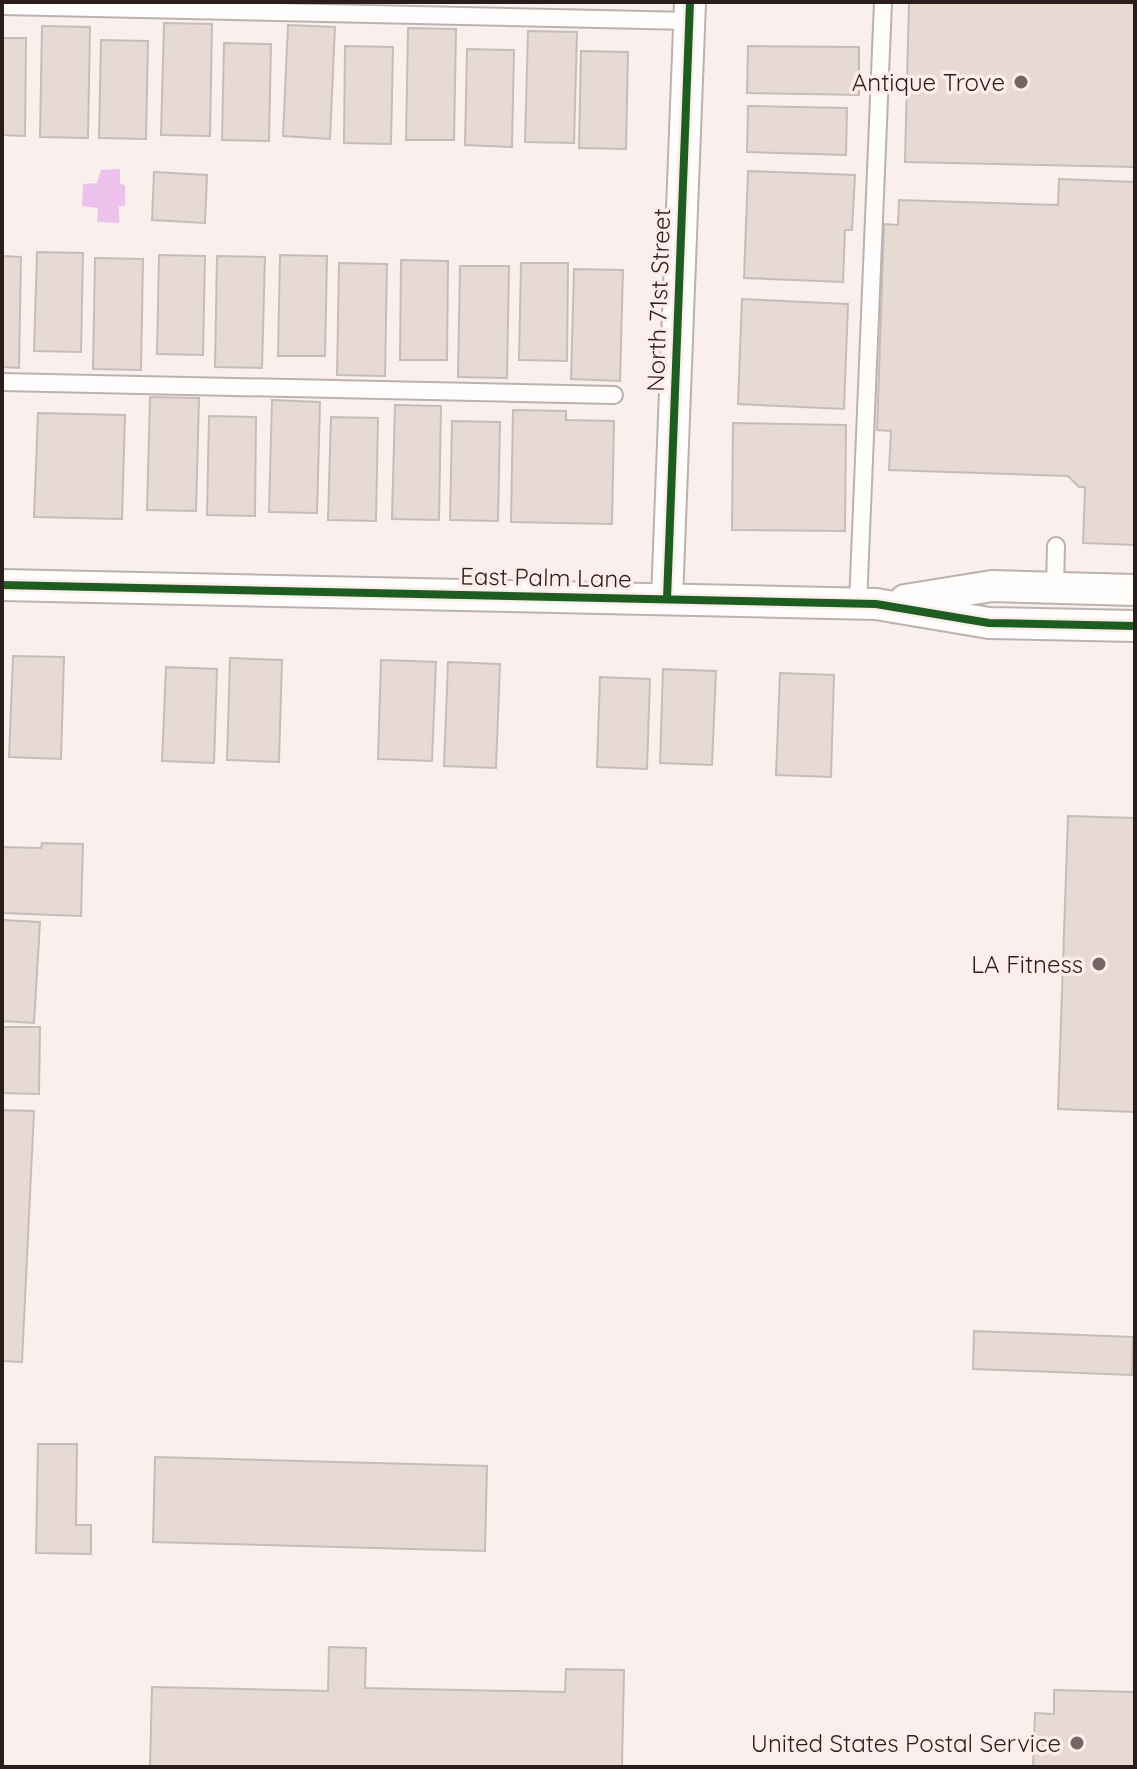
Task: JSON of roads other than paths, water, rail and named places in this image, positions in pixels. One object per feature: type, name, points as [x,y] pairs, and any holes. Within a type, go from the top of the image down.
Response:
[{"type":"street","name":"North 71st Street","points":[[667,599],[690,11]]},
{"type":"street","name":"East Palm Lane","points":[[2,585],[867,604],[989,623],[1135,626]]},
{"type":"street","name":"East Palm Lane","points":[[867,604],[992,586],[1135,590]]},
{"type":"lane","points":[[867,604],[883,2]]},
{"type":"lane","points":[[2,6],[690,11]]},
{"type":"lane","points":[[2,382],[614,395]]},
{"type":"lane","points":[[1055,587],[1056,546]]},
{"type":"place","name":"Antique Trove","points":[[1021,82]]},
{"type":"place","name":"LA Fitness","points":[[1099,964]]},
{"type":"place","name":"United States Postal Service","points":[[1077,1743]]}]
